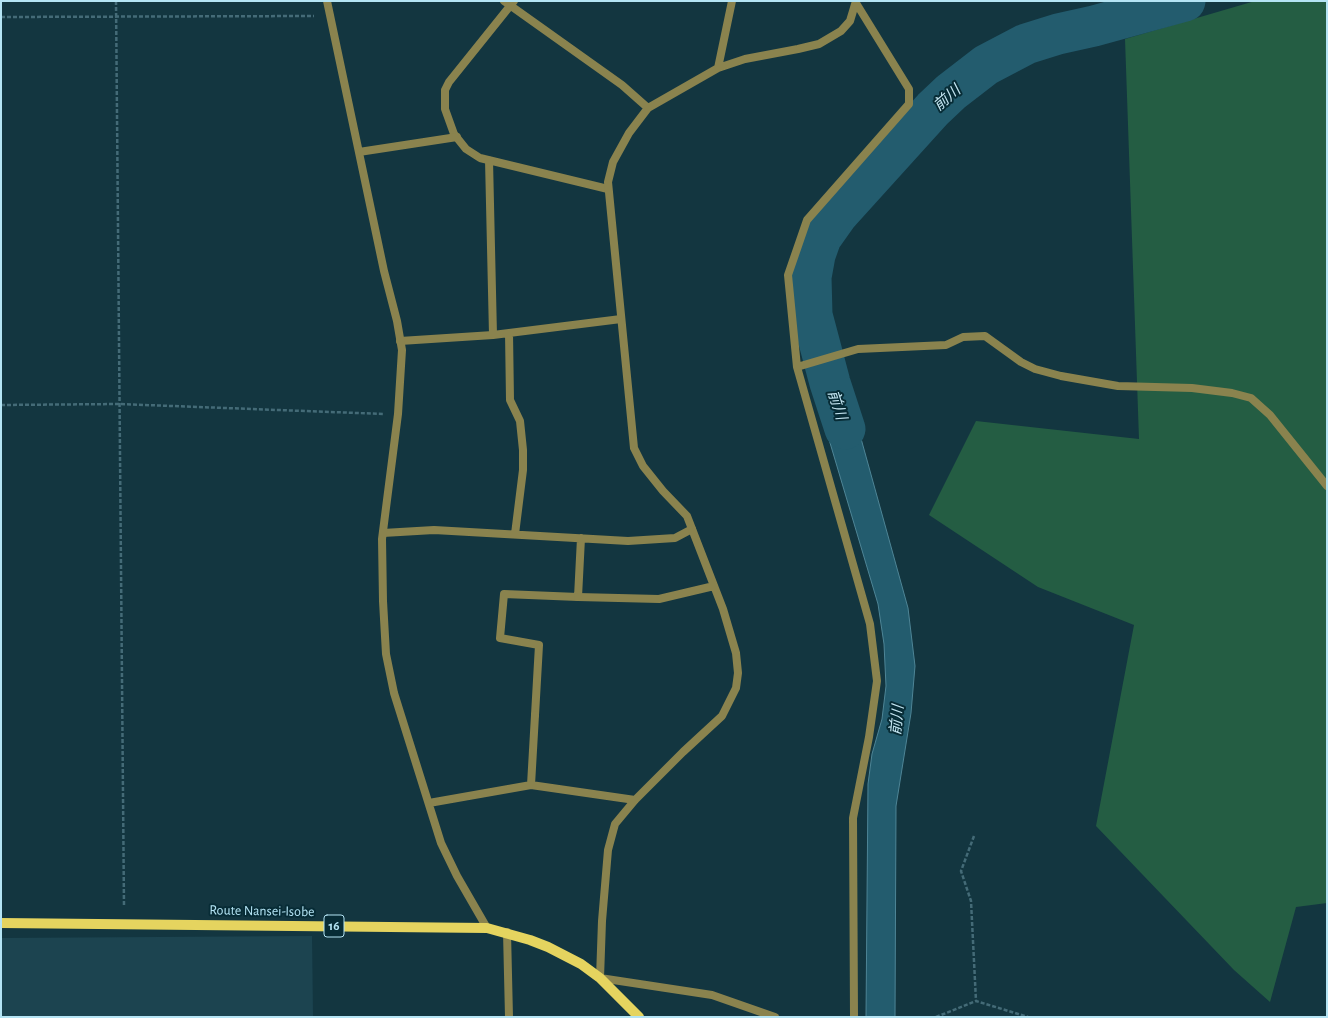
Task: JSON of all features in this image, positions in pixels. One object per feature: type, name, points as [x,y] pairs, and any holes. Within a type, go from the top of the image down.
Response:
[{"type":"main road","name":"Route Nansei-Isobe","points":[[1,923],[487,928],[507,932],[548,947],[581,964],[600,978],[640,1017]]},
{"type":"street","points":[[327,1],[384,271],[397,321],[402,350],[398,414],[383,533],[383,601],[386,654],[394,693],[441,843],[457,876],[487,928]]},
{"type":"street","points":[[718,68],[732,1]]},
{"type":"street","points":[[775,1017],[712,995],[600,978],[602,921],[608,850],[615,824],[635,800],[722,716],[736,688],[738,673],[736,653],[723,609],[687,516],[663,491],[643,466],[634,448],[608,182],[613,162],[629,133],[648,108],[718,68],[745,59],[819,44],[841,31],[850,21],[856,2]]},
{"type":"street","points":[[854,1017],[853,818],[869,737],[876,681],[870,624],[797,367],[788,276],[807,220],[909,104],[909,89],[856,2]]},
{"type":"street","points":[[608,189],[480,158],[466,149],[457,137],[449,122],[445,109],[445,90],[449,82],[509,3],[622,85],[648,108]]},
{"type":"street","points":[[359,152],[457,137]]},
{"type":"street","points":[[489,160],[494,335]]},
{"type":"street","points":[[400,341],[494,335],[621,319]]},
{"type":"street","points":[[509,333],[510,400],[520,421],[523,450],[523,470],[515,534]]},
{"type":"street","points":[[797,367],[858,349],[946,345],[963,337],[985,336],[1021,362],[1035,369],[1061,376],[1118,386],[1192,388],[1232,393],[1251,398],[1270,415],[1327,486]]},
{"type":"street","points":[[383,533],[434,530],[628,541],[675,538],[692,529]]},
{"type":"street","points":[[578,597],[581,538]]},
{"type":"street","points":[[531,785],[540,645],[500,638],[504,594],[659,598],[714,586]]},
{"type":"street","points":[[429,803],[531,785],[635,800]]},
{"type":"street","points":[[507,932],[509,1017]]},
{"type":"path","points":[[116,1],[124,924]]},
{"type":"path","points":[[1,17],[330,16]]},
{"type":"path","points":[[1,405],[119,404],[398,414]]},
{"type":"path","points":[[974,836],[961,871],[972,901],[976,1000]]},
{"type":"path","points":[[936,1017],[976,1000],[1028,1017]]},
{"type":"shaded area","points":[[312,936],[313,1017],[1,1017],[1,938]]},
{"type":"green space","points":[[1255,1],[1327,1],[1327,903],[1296,907],[1270,1002],[1234,970],[1096,826],[1134,625],[1038,587],[929,515],[976,421],[1139,439],[1125,39]]},
{"type":"water","points":[[842,370],[908,608],[915,666],[911,713],[896,806],[895,1017],[866,1017],[868,784],[872,754],[882,719],[886,686],[884,644],[878,604],[811,379]]},
{"type":"waterway","name":"前川","points":[[845,429],[830,383],[812,315],[811,277],[815,255],[821,238],[838,214],[933,109],[951,92],[986,65],[1026,44],[1058,34],[1094,26],[1185,1]]}]
